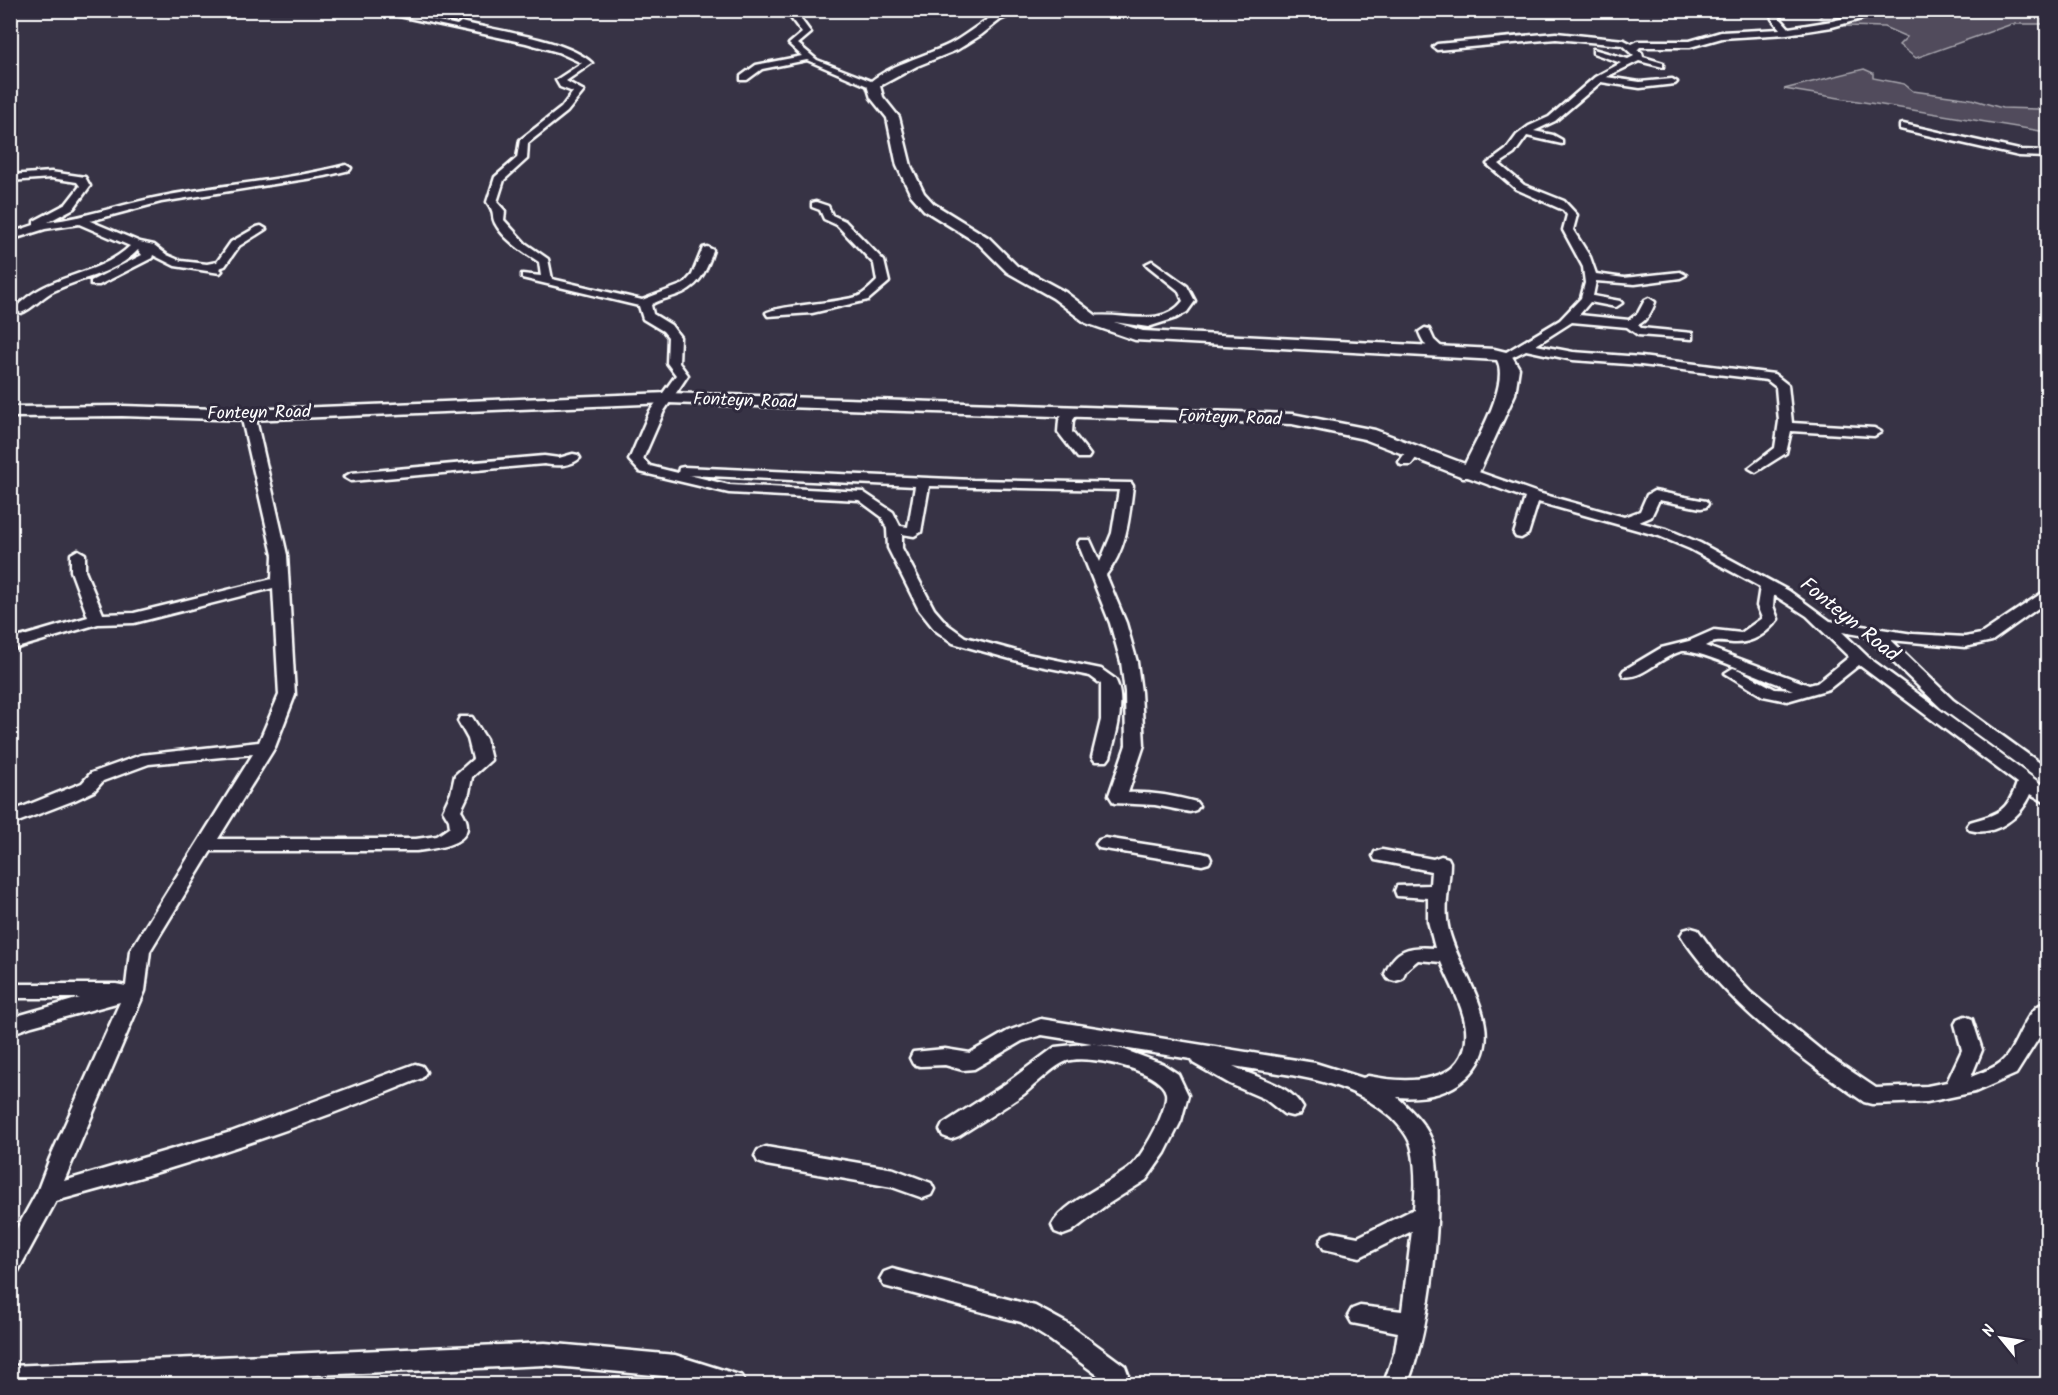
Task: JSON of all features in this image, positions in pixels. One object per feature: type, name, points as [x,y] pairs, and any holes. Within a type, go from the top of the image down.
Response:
[{"type":"street","points":[[375,10],[545,46],[581,58],[588,63],[561,80],[563,85],[579,92],[564,110],[523,142],[522,159],[499,179],[492,202],[500,211],[499,221],[521,245],[544,261],[547,281]]},
{"type":"street","points":[[789,10],[807,33],[793,44],[826,67],[873,85],[977,33],[996,18],[1017,10]]},
{"type":"street","points":[[1774,10],[1776,19],[1787,31]]},
{"type":"street","points":[[1632,48],[1645,43],[1690,44],[1721,35],[1787,31],[1832,24],[1890,10]]},
{"type":"street","points":[[461,25],[500,36]]},
{"type":"street","points":[[1755,32],[1771,36]]},
{"type":"street","points":[[1437,47],[1556,36],[1624,43],[1639,55],[1638,61]]},
{"type":"street","points":[[1630,37],[1645,43]]},
{"type":"street","points":[[1596,51],[1660,65]]},
{"type":"street","points":[[744,78],[759,67],[809,57]]},
{"type":"street","points":[[1504,357],[1571,318],[1587,298],[1590,276],[1589,267],[1568,230],[1572,215],[1567,208],[1527,191],[1492,164],[1510,152],[1526,133],[1551,119],[1598,79],[1638,61]]},
{"type":"street","points":[[1598,79],[1640,85],[1671,82]]},
{"type":"street","points":[[873,85],[877,98],[893,117],[902,149],[903,166],[918,195],[930,207],[984,241],[1012,269],[1059,295],[1092,320],[1141,336],[1494,354],[1504,357],[1510,368],[1506,394],[1470,473]]},
{"type":"street","points":[[1903,128],[2019,153],[2048,154]]},
{"type":"street","points":[[1526,133],[1550,137],[1558,142]]},
{"type":"street","points":[[15,235],[43,226],[80,221],[170,198],[251,184],[279,183],[346,168]]},
{"type":"street","points":[[10,178],[70,176],[81,179],[85,186],[70,206],[15,235]]},
{"type":"street","points":[[772,313],[812,309],[864,298],[883,282],[880,263],[841,223],[828,217],[824,208],[816,205]]},
{"type":"street","points":[[80,221],[147,250],[148,256],[118,269],[95,283]]},
{"type":"street","points":[[136,245],[150,247],[163,257],[179,264],[212,269],[221,264],[243,238],[261,229]]},
{"type":"street","points":[[21,309],[39,294],[102,272],[126,257],[136,245]]},
{"type":"street","points":[[645,303],[649,299],[676,293],[694,284],[700,275],[707,250]]},
{"type":"street","points":[[1092,320],[1114,318],[1148,323],[1162,320],[1183,309],[1189,301],[1183,288],[1152,264]]},
{"type":"street","points":[[1590,276],[1604,281],[1638,281],[1680,275]]},
{"type":"street","points":[[526,276],[645,303]]},
{"type":"street","points":[[1587,298],[1616,303]]},
{"type":"street","points":[[1571,318],[1630,324],[1646,313],[1649,302]]},
{"type":"street","points":[[645,303],[647,316],[667,328],[674,337],[673,363],[682,375],[657,411],[636,460],[645,469],[729,489],[863,496],[888,515],[894,529],[896,548],[927,609],[940,627],[959,640],[1025,658],[1095,672],[1109,682],[1112,694],[1108,735],[1101,757]]},
{"type":"street","points":[[1630,324],[1638,331],[1688,336]]},
{"type":"street","points":[[1425,332],[1430,342],[1441,352]]},
{"type":"street","points":[[1523,346],[1573,356],[1641,361],[1770,377],[1782,385],[1785,427],[1781,450],[1756,468]]},
{"type":"street","name":"Fonteyn Road","points":[[10,412],[122,411],[248,414],[668,398],[1292,419],[1369,434],[1410,456],[1470,473],[1533,496],[1664,533],[1695,546],[1812,613],[1858,657],[2048,798]]},
{"type":"street","points":[[1071,413],[1066,420],[1065,432],[1083,455]]},
{"type":"street","points":[[10,1264],[48,1194],[61,1158],[135,991],[140,951],[266,747],[287,695],[280,555],[248,414]]},
{"type":"street","points":[[1785,427],[1874,432]]},
{"type":"street","points":[[1828,430],[1837,444]]},
{"type":"street","points":[[351,477],[544,460],[560,462],[573,458]]},
{"type":"street","points":[[645,469],[923,482],[1126,486],[1116,548],[1107,566],[1098,575]]},
{"type":"street","points":[[894,529],[914,532],[923,482]]},
{"type":"street","points":[[1625,522],[1646,514],[1654,495],[1701,504]]},
{"type":"street","points":[[1521,534],[1533,496]]},
{"type":"street","points":[[1085,543],[1118,623],[1129,662],[1133,692],[1135,745],[1119,797],[1159,799],[1190,806]]},
{"type":"street","points":[[78,554],[78,571],[97,619]]},
{"type":"street","points":[[10,645],[97,619],[134,618],[280,582]]},
{"type":"street","points":[[1692,646],[1714,635],[1731,640],[1758,633],[1770,619],[1765,606],[1768,586]]},
{"type":"street","points":[[1824,624],[1913,639],[1965,642],[1986,638],[2048,593]]},
{"type":"street","points":[[1872,633],[1947,704],[2048,778]]},
{"type":"street","points":[[1630,673],[1659,654],[1679,646],[1692,646],[1808,690]]},
{"type":"street","points":[[1715,663],[1769,693],[1787,698],[1823,686],[1858,657]]},
{"type":"street","points":[[205,845],[398,843],[416,845],[446,840],[456,834],[460,827],[458,817],[452,810],[460,793],[464,775],[482,760],[477,739],[466,721]]},
{"type":"street","points":[[10,819],[69,796],[88,787],[97,777],[135,762],[266,747]]},
{"type":"street","points":[[1976,826],[1994,823],[2011,813],[2022,796],[2026,781]]},
{"type":"street","points":[[1105,844],[1202,859]]},
{"type":"street","points":[[920,1058],[945,1057],[963,1062],[974,1061],[1015,1036],[1041,1028],[1315,1071],[1382,1087],[1412,1089],[1438,1087],[1459,1074],[1475,1052],[1477,1030],[1439,931],[1436,904],[1441,864],[1382,856]]},
{"type":"street","points":[[1404,891],[1438,892]]},
{"type":"street","points":[[1691,935],[1711,963],[1743,997],[1820,1061],[1872,1096],[1927,1094],[1975,1084],[2008,1068],[2035,1024],[2048,1008]]},
{"type":"street","points":[[1395,974],[1398,966],[1414,953],[1449,956]]},
{"type":"street","points":[[10,991],[135,991]]},
{"type":"street","points":[[10,1027],[27,1020],[135,991]]},
{"type":"street","points":[[1955,1088],[1972,1050],[1965,1024]]},
{"type":"street","points":[[1183,1050],[1273,1093],[1292,1108]]},
{"type":"street","points":[[951,1130],[1013,1090],[1062,1053],[1093,1051],[1125,1058],[1156,1070],[1171,1080],[1177,1095],[1170,1121],[1157,1147],[1138,1174],[1097,1199],[1063,1225]]},
{"type":"street","points":[[48,1194],[142,1170],[334,1106],[415,1072]]},
{"type":"street","points":[[1349,1080],[1386,1100],[1407,1119],[1423,1146],[1427,1196],[1417,1294],[1407,1351],[1397,1380]]},
{"type":"street","points":[[766,1156],[894,1178],[923,1189]]},
{"type":"street","points":[[1332,1242],[1360,1247],[1425,1214]]},
{"type":"street","points":[[892,1279],[1027,1313],[1059,1332],[1116,1374]]},
{"type":"street","points":[[1360,1316],[1393,1322],[1412,1322]]},
{"type":"street","points":[[10,1377],[280,1375],[545,1354],[675,1365],[733,1384]]},
{"type":"shaded area","points":[[1828,10],[2048,11],[2047,24],[2012,24],[1916,58],[1899,45],[1907,37],[1884,27],[1846,26],[1819,18]]},
{"type":"shaded area","points":[[1864,69],[1873,73],[1873,78],[1904,84],[1913,91],[1971,99],[2002,108],[2047,111],[2047,132],[1784,89]]}]
